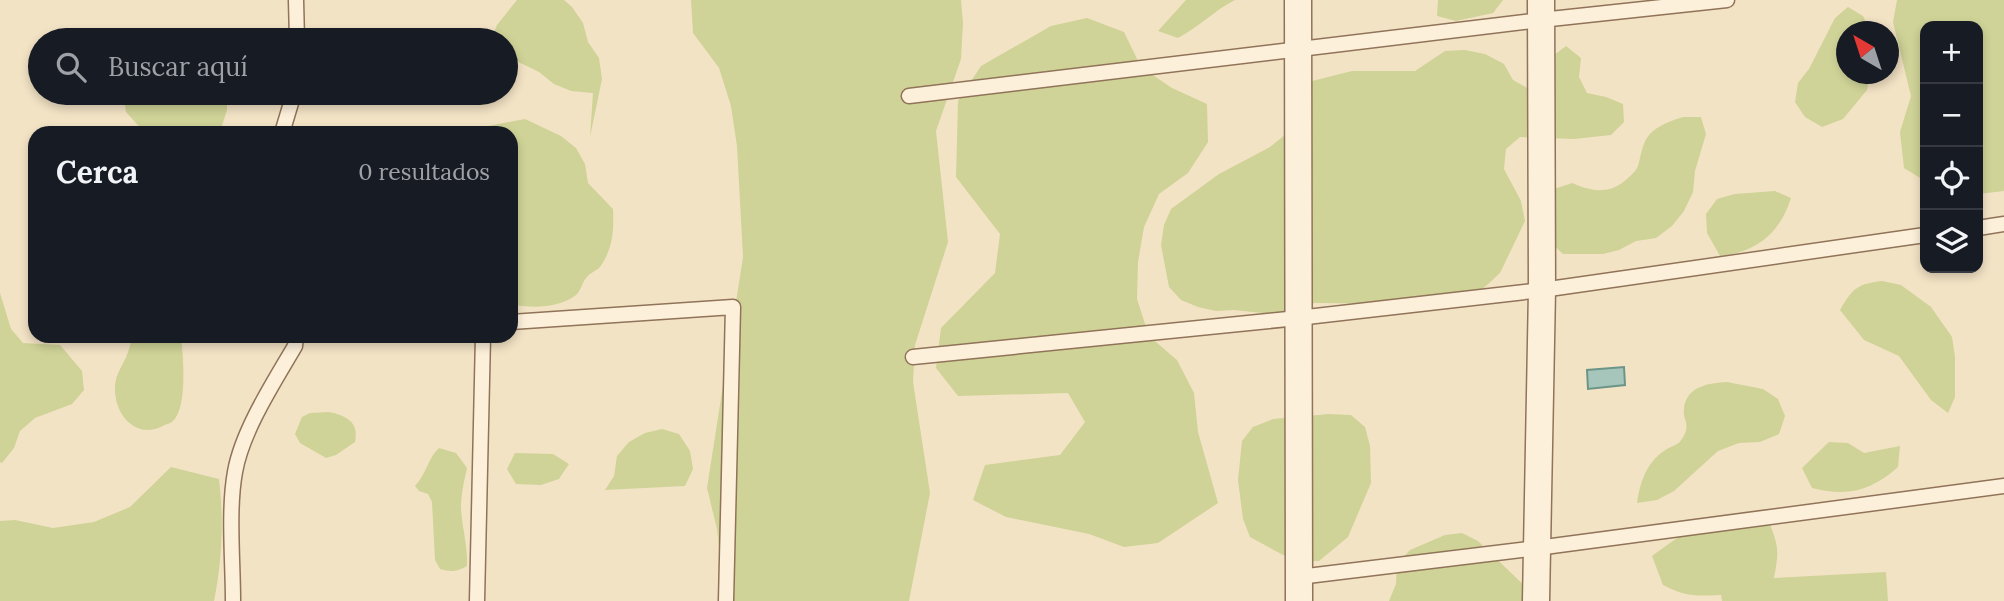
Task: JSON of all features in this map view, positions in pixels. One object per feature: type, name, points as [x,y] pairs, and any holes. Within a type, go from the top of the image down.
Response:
[{"type":"street","points":[[1298,0],[1298,589]]},
{"type":"street","points":[[1536,601],[1542,290],[1541,10]]},
{"type":"lane","points":[[296,0],[297,28]]},
{"type":"lane","points":[[909,96],[1298,50],[1541,10],[1727,0]]},
{"type":"lane","points":[[284,126],[290,105]]},
{"type":"lane","points":[[1983,227],[2004,224]]},
{"type":"lane","points":[[913,357],[1542,290],[1920,236]]},
{"type":"lane","points":[[518,322],[733,307],[726,601]]},
{"type":"lane","points":[[233,601],[234,472],[244,440],[295,343]]},
{"type":"lane","points":[[477,601],[482,343]]},
{"type":"lane","points":[[1298,589],[1537,548],[2004,485]]},
{"type":"green space","points":[[517,0],[564,0],[572,7],[583,23],[588,42],[599,58],[602,79],[590,137],[593,93],[571,91],[554,84],[539,72],[518,62],[518,28],[496,28]]},
{"type":"green space","points":[[691,0],[961,0],[961,59],[936,131],[948,242],[915,345],[913,382],[930,493],[909,601],[725,601],[717,529],[707,488],[743,257],[737,146],[731,106],[719,68],[693,33]]},
{"type":"green space","points":[[1186,0],[1235,0],[1178,38],[1158,31]]},
{"type":"green space","points":[[1438,0],[1503,0],[1493,13],[1456,21],[1437,16]]},
{"type":"green space","points":[[1897,0],[2004,0],[2004,191],[1983,193],[1983,21],[1920,21],[1920,178],[1904,168],[1900,132],[1911,96],[1899,47],[1899,21],[1893,21]]},
{"type":"green space","points":[[1848,7],[1863,16],[1866,21],[1836,21],[1836,84],[1868,84],[1867,90],[1843,119],[1822,127],[1805,117],[1795,102],[1798,83],[1809,69],[1835,18]]},
{"type":"green space","points":[[1087,18],[1124,32],[1141,67],[1172,88],[1207,104],[1208,142],[1188,173],[1159,194],[1144,227],[1138,262],[1137,299],[1149,336],[1177,360],[1194,393],[1198,432],[1218,503],[1158,543],[1124,547],[1089,534],[1006,517],[973,500],[985,465],[1060,455],[1085,422],[1068,393],[958,396],[936,368],[941,328],[995,273],[1000,234],[956,177],[958,101],[981,66],[1051,26]]},
{"type":"green space","points":[[1566,46],[1581,58],[1579,77],[1587,93],[1623,104],[1624,122],[1611,135],[1574,139],[1520,137],[1506,149],[1504,169],[1521,201],[1525,221],[1500,273],[1473,298],[1414,304],[1314,303],[1291,316],[1234,310],[1216,311],[1198,307],[1181,300],[1169,287],[1161,245],[1164,225],[1171,209],[1219,174],[1270,147],[1286,134],[1301,97],[1312,81],[1352,71],[1415,71],[1445,51],[1465,50],[1485,54],[1504,64],[1513,80],[1531,90],[1550,58]]},
{"type":"green space","points":[[125,105],[227,105],[222,126],[139,126],[126,112]]},
{"type":"green space","points":[[1683,117],[1701,117],[1706,134],[1695,171],[1693,192],[1684,211],[1672,226],[1656,238],[1636,241],[1619,250],[1603,254],[1563,254],[1549,241],[1554,189],[1572,183],[1594,190],[1615,187],[1628,178],[1638,166],[1649,135],[1661,126]]},
{"type":"green space","points":[[525,119],[561,136],[576,148],[585,164],[588,183],[613,209],[612,239],[608,253],[600,267],[587,277],[576,295],[561,303],[527,307],[518,305],[518,126],[488,126]]},
{"type":"green space","points":[[1775,191],[1791,198],[1773,231],[1756,245],[1720,256],[1707,233],[1706,214],[1717,199],[1735,194]]},
{"type":"green space","points":[[1882,281],[1901,285],[1931,307],[1952,337],[1955,397],[1948,413],[1931,400],[1899,356],[1864,340],[1840,310],[1856,288]]},
{"type":"green space","points":[[0,293],[11,329],[23,343],[60,345],[82,371],[84,390],[72,404],[35,418],[20,431],[14,448],[2,463],[0,462]]},
{"type":"green space","points":[[130,343],[182,343],[183,393],[178,414],[173,421],[144,430],[135,427],[122,415],[115,387],[116,378]]},
{"type":"green space","points":[[1727,382],[1763,389],[1778,399],[1785,416],[1779,434],[1760,442],[1739,443],[1718,451],[1674,491],[1657,500],[1637,503],[1648,467],[1666,449],[1676,445],[1685,434],[1684,408],[1689,395],[1700,387]]},
{"type":"green space","points":[[329,412],[350,421],[356,435],[355,442],[336,455],[326,458],[300,443],[295,434],[302,417],[310,413]]},
{"type":"green space","points":[[1329,414],[1351,415],[1365,427],[1370,446],[1371,483],[1348,537],[1319,561],[1301,561],[1283,555],[1250,537],[1243,519],[1238,480],[1242,441],[1253,427],[1273,419]]},
{"type":"green space","points":[[662,429],[679,434],[690,451],[693,469],[685,486],[605,490],[614,476],[617,456],[629,442],[645,433]]},
{"type":"green space","points":[[1829,442],[1848,443],[1864,453],[1900,446],[1898,467],[1878,482],[1858,490],[1837,492],[1812,488],[1802,468]]},
{"type":"green space","points":[[439,448],[456,453],[467,468],[461,508],[467,566],[454,571],[440,569],[435,560],[432,502],[428,494],[419,491],[415,486]]},
{"type":"green space","points":[[515,453],[553,454],[569,464],[559,479],[541,485],[516,484],[507,469]]},
{"type":"green space","points":[[171,467],[219,479],[221,540],[214,601],[0,601],[0,521],[15,520],[53,528],[94,522],[130,507]]},
{"type":"green space","points":[[1732,514],[1752,515],[1769,522],[1777,550],[1774,578],[1886,572],[1888,601],[1722,601],[1721,595],[1691,595],[1663,585],[1652,556],[1699,525]]},
{"type":"green space","points":[[1462,533],[1478,541],[1532,593],[1529,601],[1389,601],[1396,584],[1397,564],[1410,550],[1445,535]]},
{"type":"water","points":[[1624,367],[1625,385],[1588,389],[1587,370]]}]
